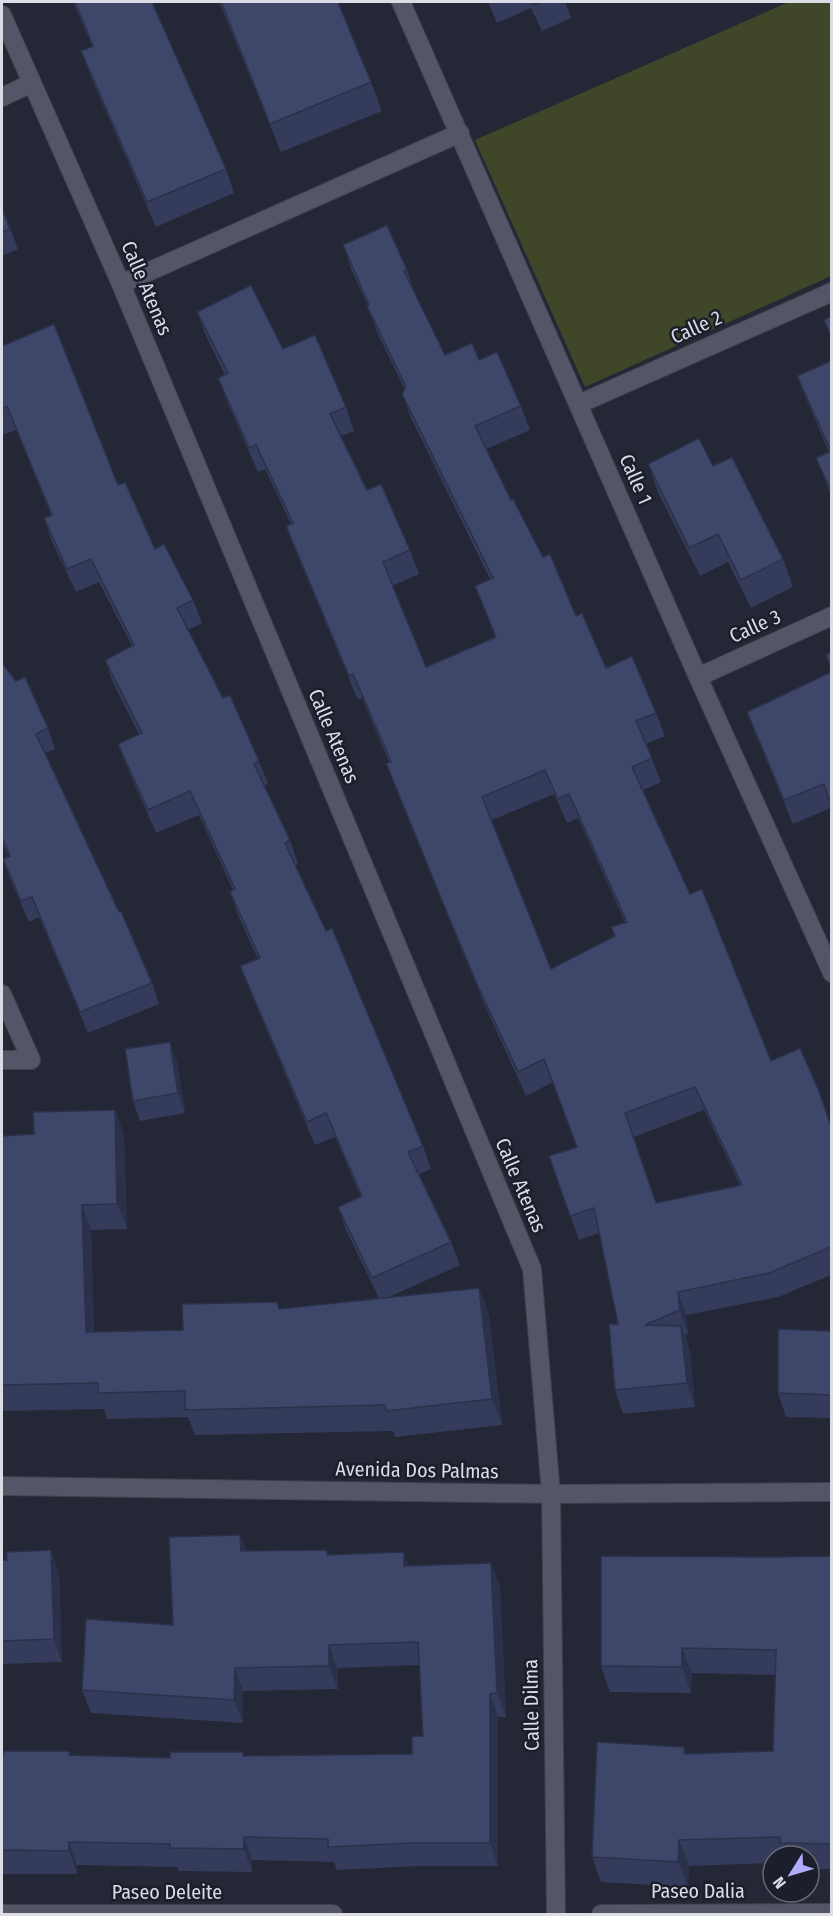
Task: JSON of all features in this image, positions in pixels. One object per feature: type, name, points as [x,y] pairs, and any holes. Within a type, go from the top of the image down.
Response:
[{"type":"street","name":"Calle 1","points":[[401,2],[698,676],[826,942],[831,973]]},
{"type":"street","name":"Calle Atenas","points":[[2,15],[121,284],[532,1269],[551,1494]]},
{"type":"street","points":[[2,97],[32,83]]},
{"type":"street","points":[[121,284],[460,134]]},
{"type":"street","name":"Calle 2","points":[[579,404],[831,292]]},
{"type":"street","name":"Calle 3","points":[[698,676],[831,616]]},
{"type":"street","points":[[2,994],[31,1060],[2,1060]]},
{"type":"street","name":"Avenida Dos Palmas","points":[[2,1486],[551,1494],[831,1492]]},
{"type":"street","name":"Calle Dilma","points":[[551,1494],[556,1914]]},
{"type":"street","name":"Paseo Dalia","points":[[601,1914],[831,1913]]},
{"type":"street","name":"Paseo Deleite","points":[[2,1914],[333,1914]]},
{"type":"green space","points":[[789,2],[831,2],[831,276],[585,387],[475,140]]},
{"type":"building","points":[[75,2],[152,2],[226,169],[147,202],[81,51],[93,46]]},
{"type":"building","points":[[221,2],[338,2],[371,82],[270,124]]},
{"type":"building","points":[[2,208],[10,229],[2,232]]},
{"type":"building","points":[[387,225],[407,270],[404,271],[445,355],[472,343],[479,360],[497,352],[521,406],[475,426],[511,500],[513,499],[543,557],[550,554],[576,616],[582,613],[606,668],[632,656],[656,713],[636,721],[652,758],[632,767],[690,894],[702,889],[771,1061],[800,1048],[831,1126],[831,1247],[769,1273],[678,1292],[680,1310],[645,1325],[681,1326],[687,1383],[615,1390],[609,1324],[618,1324],[594,1208],[570,1216],[549,1156],[577,1147],[544,1059],[518,1072],[477,984],[386,763],[391,762],[353,674],[349,676],[286,526],[293,523],[256,445],[249,448],[218,378],[228,373],[197,312],[251,285],[283,349],[315,335],[346,407],[330,414],[367,490],[381,484],[410,550],[383,562],[426,667],[496,637],[475,586],[493,578],[402,394],[406,387],[367,306],[369,305],[343,245]],"holes":[[[545,770],[558,799],[569,794],[627,922],[611,927],[615,936],[551,969],[482,797]],[[695,1087],[742,1185],[656,1203],[625,1113]]]},
{"type":"building","points":[[831,316],[831,336],[824,320]]},
{"type":"building","points":[[54,324],[118,485],[125,482],[155,549],[164,544],[193,600],[177,608],[223,698],[230,695],[259,761],[254,764],[290,840],[285,843],[326,931],[332,928],[423,1146],[408,1152],[451,1242],[372,1278],[338,1207],[362,1196],[326,1113],[307,1122],[240,966],[260,958],[230,892],[235,889],[190,791],[148,810],[118,744],[142,733],[105,660],[134,645],[91,559],[67,569],[44,518],[52,515],[7,406],[2,409],[2,346]]},
{"type":"building","points":[[831,361],[831,451],[797,376]]},
{"type":"building","points":[[699,438],[713,466],[732,457],[783,559],[741,580],[718,534],[689,548],[648,464]]},
{"type":"building","points":[[831,451],[831,491],[816,458]]},
{"type":"building","points":[[831,652],[831,667],[826,655]]},
{"type":"building","points":[[2,663],[16,681],[25,677],[48,728],[36,734],[119,912],[121,911],[152,983],[80,1012],[32,897],[21,901],[3,859],[10,856],[2,837]]},
{"type":"building","points":[[831,672],[831,806],[824,784],[784,800],[747,712]]},
{"type":"building","points":[[170,1042],[178,1093],[133,1101],[125,1049]]},
{"type":"building","points":[[115,1110],[117,1204],[82,1205],[86,1332],[183,1330],[182,1304],[277,1302],[279,1309],[479,1288],[492,1399],[386,1411],[385,1405],[185,1410],[185,1391],[98,1393],[98,1383],[2,1385],[2,1136],[34,1134],[33,1112]]},
{"type":"building","points":[[778,1329],[831,1331],[831,1395],[778,1393]]},
{"type":"building","points":[[240,1535],[241,1551],[327,1550],[327,1555],[404,1552],[404,1566],[491,1563],[497,1693],[490,1694],[490,1843],[413,1843],[328,1847],[328,1839],[244,1837],[244,1849],[170,1848],[170,1844],[69,1842],[69,1851],[2,1850],[3,1751],[69,1751],[69,1755],[170,1758],[170,1752],[243,1752],[243,1756],[412,1754],[412,1736],[423,1736],[418,1642],[329,1645],[329,1666],[235,1668],[234,1700],[82,1690],[86,1619],[173,1625],[169,1537]]},
{"type":"building","points":[[51,1550],[54,1639],[2,1641],[2,1560],[7,1560],[6,1552]]},
{"type":"building","points":[[601,1556],[831,1556],[831,1844],[780,1843],[780,1837],[679,1840],[678,1862],[592,1857],[597,1742],[684,1747],[684,1754],[773,1751],[776,1650],[682,1648],[682,1667],[601,1666]]}]
